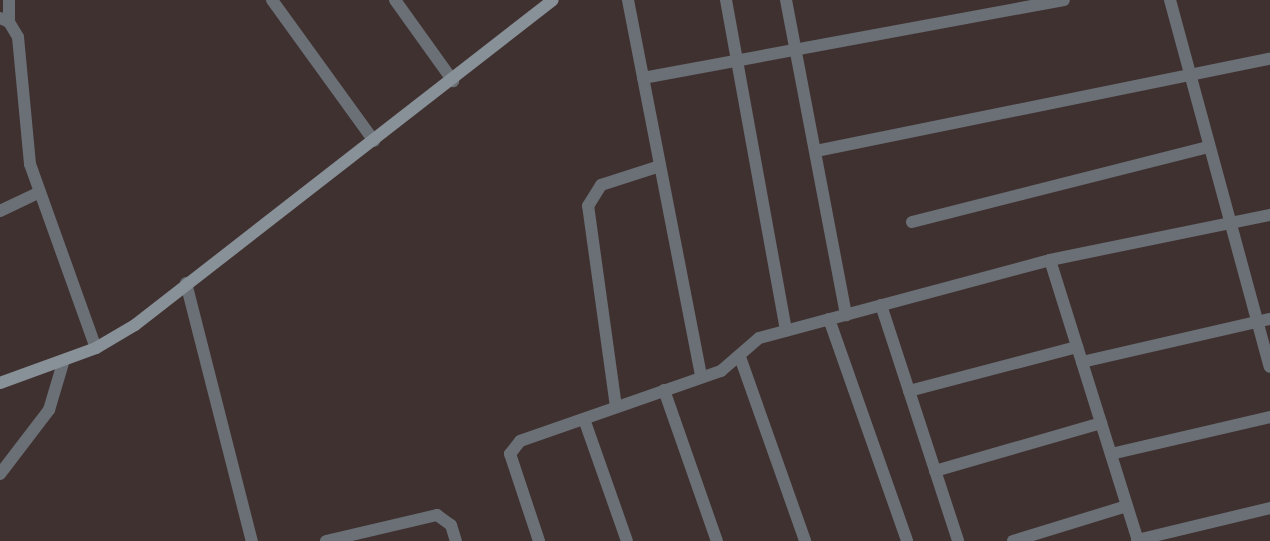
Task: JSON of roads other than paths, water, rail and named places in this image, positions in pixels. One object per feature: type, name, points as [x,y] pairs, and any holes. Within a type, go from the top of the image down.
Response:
[{"type":"street","points":[[9,0],[5,20],[18,37],[26,147],[40,192],[96,348]]},
{"type":"street","points":[[272,0],[374,141]]},
{"type":"street","points":[[395,0],[453,81]]},
{"type":"street","points":[[628,0],[701,378]]},
{"type":"street","points":[[726,0],[786,331]]},
{"type":"street","points":[[786,0],[846,315]]},
{"type":"street","points":[[643,78],[737,63],[1064,0]]},
{"type":"street","points":[[1170,0],[1187,76],[1264,320],[1270,366]]},
{"type":"street","points":[[0,383],[63,363],[96,348],[135,325],[186,283],[453,81],[546,2]]},
{"type":"street","points":[[816,151],[1270,59]]},
{"type":"street","points":[[912,222],[1209,147]]},
{"type":"street","points":[[616,408],[588,206],[595,190],[607,181],[660,166]]},
{"type":"street","points":[[0,211],[40,192]]},
{"type":"street","points":[[539,541],[511,449],[520,440],[701,378],[740,358],[752,342],[786,331],[1050,260],[1270,215]]},
{"type":"street","points":[[1050,260],[1137,540],[1270,508]]},
{"type":"street","points":[[186,283],[252,541]]},
{"type":"street","points":[[881,306],[958,541]]},
{"type":"street","points":[[829,320],[907,541]]},
{"type":"street","points":[[1082,362],[1264,320]]},
{"type":"street","points":[[909,391],[1077,347]]},
{"type":"street","points":[[740,358],[805,541]]},
{"type":"street","points":[[0,474],[49,410],[63,363]]},
{"type":"street","points":[[664,390],[717,541]]},
{"type":"street","points":[[1111,454],[1270,416]]},
{"type":"street","points":[[584,418],[627,541]]},
{"type":"street","points":[[935,471],[1101,423]]},
{"type":"street","points":[[1013,541],[1127,506]]},
{"type":"street","points":[[326,541],[437,515],[451,525],[456,541]]}]
